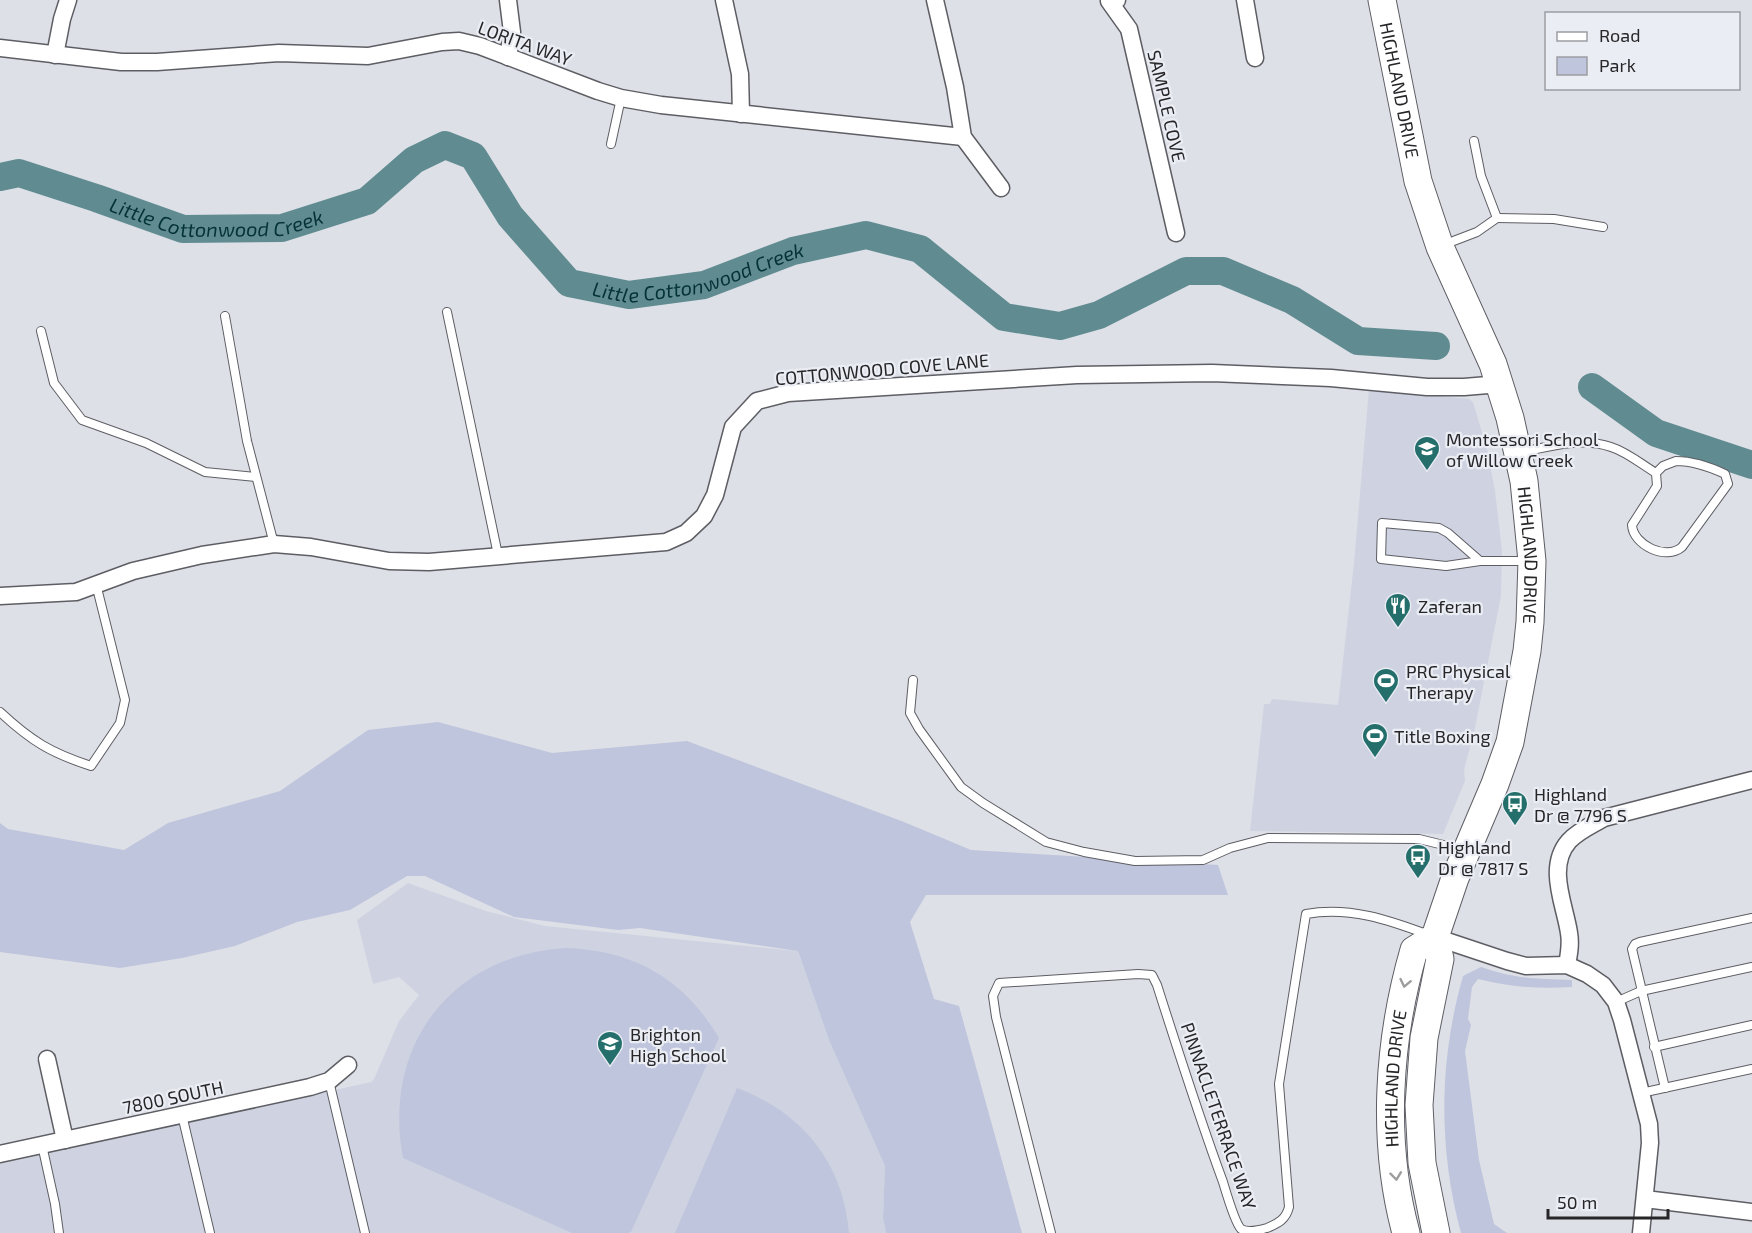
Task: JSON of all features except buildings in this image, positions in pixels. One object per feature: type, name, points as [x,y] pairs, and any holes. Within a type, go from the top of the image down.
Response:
[{"type":"main road","name":"HIGHLAND DRIVE","points":[[1382,0],[1418,181],[1440,247],[1500,384],[1519,453],[1528,506],[1532,561],[1530,622],[1517,714],[1505,760],[1455,878],[1435,937],[1440,959],[1424,1038],[1419,1105],[1422,1163],[1436,1233]]},
{"type":"main road","name":"HIGHLAND DRIVE","points":[[1406,1233],[1398,1195],[1391,1123],[1394,1047],[1406,978],[1414,950],[1435,937]]},
{"type":"street","points":[[55,55],[68,0]]},
{"type":"street","points":[[508,0],[512,32],[508,57]]},
{"type":"street","points":[[723,0],[740,74],[741,114]]},
{"type":"street","points":[[935,0],[955,87],[963,137],[1001,188]]},
{"type":"street","name":"SAMPLE COVE","points":[[1117,0],[1109,1],[1129,28],[1176,233]]},
{"type":"street","points":[[1245,0],[1255,57]]},
{"type":"street","name":"LORITA WAY","points":[[0,48],[121,62],[157,62],[279,53],[368,56],[459,41],[621,98],[661,105],[963,137]]},
{"type":"street","name":"COTTONWOOD COVE LANE","points":[[0,597],[76,592],[133,571],[202,555],[274,544],[311,547],[389,561],[429,562],[666,542],[686,533],[704,516],[715,495],[733,428],[757,401],[788,393],[1077,375],[1212,374],[1331,378],[1427,387],[1500,384]]},
{"type":"street","points":[[1567,965],[1570,947],[1569,932],[1559,893],[1558,875],[1560,861],[1568,843],[1584,829],[1604,818],[1752,780]]},
{"type":"street","points":[[1435,937],[1526,966],[1567,965],[1587,974],[1603,985],[1616,1002],[1649,1124],[1650,1143],[1641,1233]]},
{"type":"street","points":[[47,1059],[65,1140]]},
{"type":"street","name":"7800 SOUTH","points":[[0,1154],[329,1082],[348,1065]]},
{"type":"street","points":[[1645,1199],[1752,1212]]},
{"type":"lane","points":[[610,144],[621,98]]},
{"type":"lane","points":[[1474,141],[1481,176],[1497,218]]},
{"type":"lane","points":[[1440,247],[1477,232],[1497,218],[1554,219],[1603,227]]},
{"type":"lane","points":[[447,312],[498,555]]},
{"type":"lane","points":[[225,316],[247,441],[274,544]]},
{"type":"lane","points":[[41,331],[54,383],[82,420],[146,442],[205,472],[256,477]]},
{"type":"lane","points":[[1519,453],[1573,443],[1599,445],[1620,451],[1656,473]]},
{"type":"lane","points":[[1684,461],[1719,471],[1725,474],[1727,479],[1728,484],[1724,490],[1677,551],[1664,552],[1653,549],[1641,543],[1632,532],[1634,519],[1657,486],[1656,473],[1670,463],[1684,461]]},
{"type":"lane","points":[[1480,561],[1448,532],[1439,528],[1382,523],[1381,558],[1446,566],[1480,561],[1532,561]]},
{"type":"lane","points":[[0,712],[23,734],[60,756],[92,766],[120,723],[125,699],[96,584]]},
{"type":"lane","points":[[913,680],[910,713],[960,787],[1046,842],[1084,852],[1136,861],[1203,860],[1230,848],[1268,838],[1419,839],[1467,851]]},
{"type":"lane","name":"PINNACLETERRACE WAY","points":[[1051,1233],[996,1017],[993,996],[999,983],[1152,975],[1234,1213],[1241,1229],[1248,1233],[1277,1224],[1286,1217],[1289,1207],[1279,1084],[1306,914],[1326,910],[1374,916],[1435,937]]},
{"type":"lane","points":[[1665,1088],[1632,949],[1635,944],[1752,918]]},
{"type":"lane","points":[[1616,1002],[1641,991],[1752,967]]},
{"type":"lane","points":[[1654,1047],[1752,1025]]},
{"type":"lane","points":[[1641,1093],[1752,1069]]},
{"type":"lane","points":[[329,1082],[365,1233]]},
{"type":"lane","points":[[182,1115],[210,1233]]},
{"type":"lane","points":[[42,1145],[56,1204],[59,1233]]},
{"type":"shaded area","points":[[1369,389],[1469,399],[1473,402],[1488,453],[1502,550],[1501,596],[1475,728],[1464,770],[1465,781],[1443,834],[1250,831],[1264,704],[1270,704],[1272,699],[1338,705],[1354,563]]},
{"type":"shaded area","name":"Brighton High School","points":[[408,883],[486,911],[545,926],[798,951],[829,1040],[885,1166],[883,1218],[886,1233],[0,1233],[0,1164],[371,1082],[399,1021],[419,995],[399,977],[373,984],[357,920]]},
{"type":"green space","points":[[438,722],[552,753],[687,741],[904,822],[971,850],[1218,865],[1228,895],[926,895],[910,922],[934,999],[959,1006],[1022,1233],[886,1233],[883,1218],[885,1166],[829,1040],[798,951],[640,928],[618,930],[514,917],[425,876],[407,876],[350,910],[297,922],[235,946],[182,958],[120,968],[0,952],[0,823],[8,829],[124,850],[168,823],[280,791],[368,730]]},
{"type":"green space","points":[[565,948],[613,955],[655,972],[690,999],[719,1038],[631,1232],[628,1233],[572,1233],[403,1158],[399,1117],[403,1079],[415,1044],[433,1014],[458,988],[488,968],[524,955]]},
{"type":"green space","points":[[1481,967],[1526,978],[1572,980],[1572,987],[1548,988],[1513,986],[1478,979],[1472,987],[1468,1019],[1471,1025],[1465,1051],[1479,1160],[1494,1224],[1507,1233],[1461,1233],[1448,1169],[1444,1104],[1449,1040],[1463,976]]},
{"type":"green space","points":[[737,1088],[782,1111],[816,1144],[838,1184],[849,1233],[675,1233]]},
{"type":"waterway","name":"Little Cottonwood Creek","points":[[0,177],[19,173],[183,229],[282,228],[367,201],[414,160],[445,145],[473,156],[510,216],[569,283],[629,295],[704,285],[793,251],[866,235],[920,249],[1004,317],[1060,326],[1099,315],[1186,271],[1223,271],[1292,300],[1358,341],[1436,346]]},
{"type":"waterway","name":"Little Cottonwood Creek","points":[[1592,387],[1656,433],[1752,465]]},
{"type":"place","name":"Montessori School of Willow Creek","points":[[1427,472]]},
{"type":"place","name":"Zaferan","points":[[1398,629]]},
{"type":"place","name":"PRC Physical Therapy","points":[[1386,704]]},
{"type":"place","name":"Title Boxing","points":[[1375,759]]},
{"type":"place","name":"Highland Dr @ 7796 S","points":[[1515,827]]},
{"type":"place","name":"Highland Dr @ 7817 S","points":[[1418,880]]},
{"type":"place","name":"Brighton High School","points":[[610,1067]]}]
